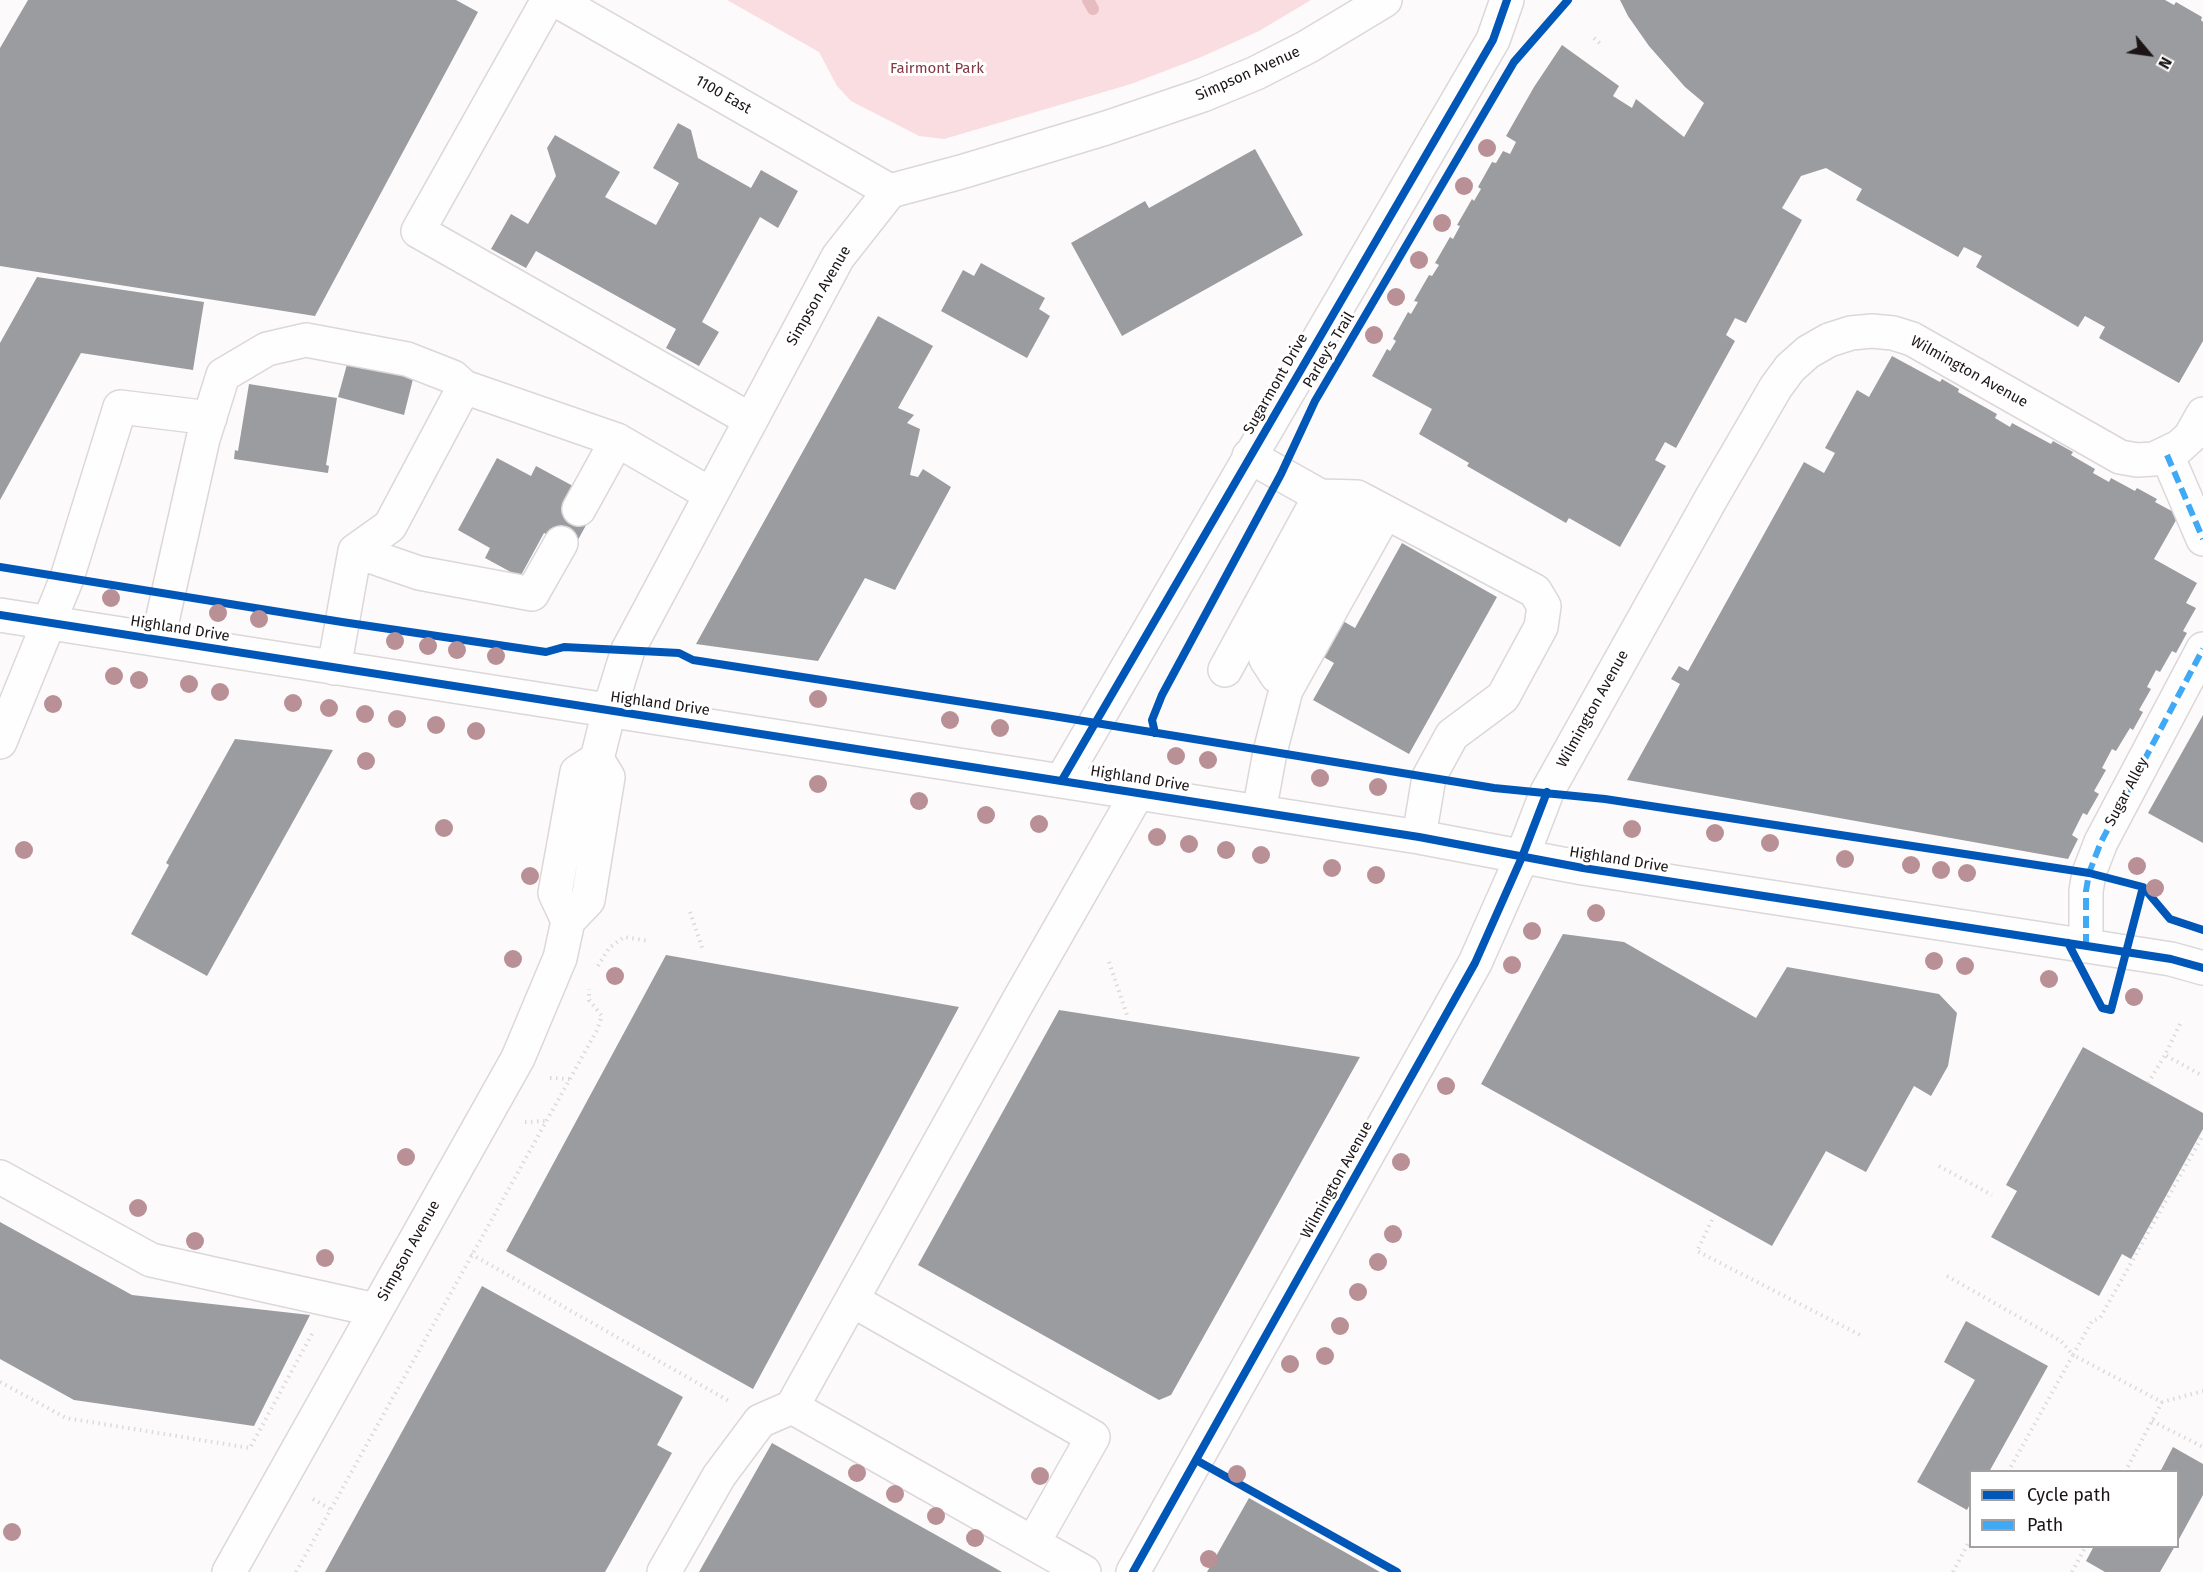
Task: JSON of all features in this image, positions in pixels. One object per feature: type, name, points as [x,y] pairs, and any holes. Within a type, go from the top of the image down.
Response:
[{"type":"street","points":[[548,0],[418,231],[751,420]]},
{"type":"street","name":"1100 East","points":[[556,0],[890,191]]},
{"type":"street","name":"Simpson Avenue","points":[[229,1572],[518,1058],[560,958],[568,921],[588,900],[608,777],[597,759],[628,650],[838,257],[890,191],[962,172],[1106,128],[1203,95],[1307,47],[1386,0]]},
{"type":"street","name":"Sugarmont Drive","points":[[1062,780],[1493,40],[1507,0]]},
{"type":"street","name":"Wilmington Avenue","points":[[1133,1572],[1475,963],[1522,857],[1547,792],[1712,497],[1776,387],[1790,368],[1808,352],[1828,340],[1851,333],[1872,331],[1893,333],[1912,339],[2120,457],[2146,460],[2167,455]]},
{"type":"street","points":[[158,639],[203,439],[223,375],[267,349],[306,340],[406,358],[453,377],[464,387],[617,440],[710,494]]},
{"type":"street","points":[[334,668],[355,551],[390,526],[464,387]]},
{"type":"street","points":[[0,742],[67,578],[120,407],[210,418]]},
{"type":"street","points":[[2203,414],[2185,443],[2167,455],[2203,539]]},
{"type":"street","points":[[579,509],[617,440]]},
{"type":"street","points":[[1249,456],[1320,496],[1378,509],[1535,591],[1544,606],[1541,627],[1503,697],[1452,735],[1429,777],[1419,837]]},
{"type":"street","points":[[1225,670],[1320,496]]},
{"type":"street","points":[[1259,812],[1285,677],[1378,509]]},
{"type":"street","points":[[355,551],[418,573],[532,594],[561,543]]},
{"type":"street","name":"Highland Drive","points":[[0,615],[1419,837],[1583,868],[2171,959],[2203,968]]},
{"type":"street","points":[[1244,633],[1285,677]]},
{"type":"street","name":"Sugar Alley","points":[[2086,946],[2086,891],[2089,873],[2101,842],[2203,649]]},
{"type":"street","points":[[664,1572],[719,1476],[760,1421],[792,1407],[1020,998],[1138,792]]},
{"type":"street","points":[[0,1177],[151,1260],[376,1310]]},
{"type":"street","points":[[852,1300],[1093,1437],[1033,1543]]},
{"type":"street","points":[[792,1407],[1083,1572]]},
{"type":"path","points":[[1594,38],[1602,45]]},
{"type":"path","points":[[690,912],[703,950]]},
{"type":"path","points":[[594,972],[609,948],[624,937],[649,941]]},
{"type":"path","points":[[1109,962],[1127,1015]]},
{"type":"path","points":[[296,1572],[597,1030],[602,1016],[589,1000],[589,980]]},
{"type":"path","points":[[2148,1083],[2180,1024]]},
{"type":"path","points":[[2165,1055],[2203,1076]]},
{"type":"path","points":[[2009,1470],[2092,1321],[2100,1318],[2203,1135]]},
{"type":"path","points":[[1939,1166],[1992,1195]]},
{"type":"path","points":[[1712,1220],[1697,1251],[1862,1335]]},
{"type":"path","points":[[471,1254],[734,1404]]},
{"type":"path","points":[[1947,1276],[2061,1341],[2073,1355],[2162,1402],[2203,1391]]},
{"type":"path","points":[[0,1382],[66,1418],[250,1448],[313,1331]]},
{"type":"path","points":[[2127,1470],[2162,1402]]},
{"type":"path","points":[[2152,1421],[2203,1447]]},
{"type":"path","points":[[310,1498],[330,1509]]},
{"type":"path","points":[[1953,1572],[1969,1544]]},
{"type":"path","points":[[2073,1572],[2085,1548]]},
{"type":"green space","name":"Fairmont Park","points":[[727,0],[1311,0],[1259,31],[1199,58],[1131,84],[944,139],[919,136],[851,101],[837,86],[819,52]]},
{"type":"building","points":[[28,0],[456,0],[478,12],[315,316],[0,266],[0,48]]},
{"type":"building","points":[[1620,0],[2165,0],[2174,5],[2176,2],[2202,17],[2203,341],[2179,383],[2099,338],[2105,327],[2085,316],[2078,327],[1976,267],[1982,256],[1964,247],[1958,257],[1856,200],[1862,189],[1826,168],[1801,176],[1782,208],[1802,220],[1746,323],[1735,318],[1726,335],[1735,341],[1676,448],[1665,442],[1655,460],[1666,466],[1620,547],[1569,518],[1566,523],[1467,466],[1469,463],[1419,434],[1432,409],[1372,376],[1387,349],[1390,351],[1396,341],[1393,339],[1408,312],[1411,314],[1418,302],[1414,301],[1429,275],[1432,276],[1439,265],[1435,263],[1450,237],[1453,239],[1460,226],[1457,225],[1472,199],[1474,201],[1481,189],[1478,187],[1492,162],[1496,163],[1503,151],[1510,154],[1516,142],[1506,136],[1534,87],[1562,45],[1619,86],[1613,96],[1632,108],[1636,99],[1684,137],[1704,103],[1685,87],[1649,46]]},
{"type":"building","points":[[678,123],[691,130],[698,158],[751,188],[761,170],[798,191],[778,228],[760,217],[702,322],[719,332],[699,366],[666,348],[676,329],[536,251],[526,268],[491,249],[511,214],[528,224],[556,176],[547,148],[555,135],[620,172],[605,197],[656,225],[679,183],[653,168]]},
{"type":"building","points":[[1255,149],[1303,235],[1122,336],[1071,243],[1145,201],[1149,208]]},
{"type":"building","points":[[981,263],[1045,298],[1039,309],[1050,316],[1027,358],[941,311],[963,270],[974,276]]},
{"type":"building","points":[[37,277],[204,302],[193,370],[81,353],[0,500],[0,343]]},
{"type":"building","points":[[878,316],[933,346],[898,408],[914,415],[907,423],[920,429],[910,475],[918,477],[923,469],[951,487],[895,590],[865,578],[818,661],[696,644]]},
{"type":"building","points":[[1892,356],[1940,382],[1942,379],[1959,389],[1958,392],[1997,414],[1995,418],[2010,427],[2012,423],[2051,444],[2053,441],[2073,452],[2071,455],[2095,469],[2093,473],[2109,482],[2111,478],[2135,491],[2137,488],[2157,499],[2155,502],[2179,515],[2154,559],[2197,583],[2186,603],[2196,608],[2183,631],[2187,633],[2176,653],[2172,651],[2160,672],[2156,670],[2147,687],[2151,689],[2139,710],[2143,712],[2133,730],[2130,728],[2116,751],[2112,749],[2102,768],[2106,770],[2094,791],[2099,794],[2087,815],[2083,813],[2072,835],[2078,839],[2068,859],[1627,780],[1680,684],[1671,679],[1679,666],[1688,671],[1804,462],[1824,473],[1835,453],[1825,448],[1857,390],[1869,397]]},
{"type":"building","points":[[349,357],[414,375],[404,415],[338,397]]},
{"type":"building","points":[[249,384],[337,398],[326,465],[329,466],[328,473],[234,459],[235,450],[238,451]]},
{"type":"building","points":[[497,458],[531,476],[536,466],[573,486],[564,501],[591,516],[573,549],[544,533],[520,577],[485,558],[490,548],[458,530]]},
{"type":"building","points":[[1402,543],[1497,597],[1409,754],[1313,700],[1334,663],[1287,636],[1307,600],[1355,628]]},
{"type":"building","points":[[2203,715],[2203,843],[2148,813]]},
{"type":"building","points":[[235,739],[333,750],[207,976],[131,934],[169,865],[166,863]]},
{"type":"building","points":[[1563,934],[1624,942],[1756,1018],[1787,967],[1939,994],[1957,1013],[1948,1066],[1931,1096],[1914,1086],[1866,1172],[1826,1151],[1772,1246],[1481,1084]]},
{"type":"building","points":[[666,955],[959,1007],[753,1389],[506,1251]]},
{"type":"building","points":[[1059,1010],[1360,1057],[1171,1395],[1159,1400],[918,1265]]},
{"type":"building","points":[[2083,1047],[2203,1113],[2203,1129],[2131,1259],[2122,1254],[2099,1296],[1991,1237],[2017,1191],[2006,1185]]},
{"type":"building","points":[[0,1222],[132,1295],[310,1315],[254,1426],[74,1400],[0,1359]]},
{"type":"building","points":[[482,1286],[683,1397],[657,1445],[672,1453],[605,1572],[325,1572]]},
{"type":"building","points":[[1966,1321],[2048,1366],[1990,1470],[1969,1470],[1967,1510],[1917,1482],[1975,1380],[1944,1362]]},
{"type":"building","points":[[772,1443],[1002,1572],[699,1572]]},
{"type":"building","points":[[2173,1447],[2203,1464],[2203,1495],[2179,1539],[2179,1470],[2161,1470]]},
{"type":"building","points":[[1249,1498],[1380,1572],[1207,1572]]},
{"type":"building","points":[[2093,1548],[2174,1548],[2160,1572],[2105,1572],[2086,1561]]},
{"type":"waterway","points":[[1088,0],[1093,9]]},
{"type":"marked path","points":[[2167,455],[2203,539]]},
{"type":"marked path","points":[[2086,946],[2086,891],[2089,873],[2101,842],[2203,649]]},
{"type":"cycle path","name":"Parley's Trail","points":[[1062,780],[1493,40],[1507,0]]},
{"type":"cycle path","name":"Parley's Trail","points":[[1155,733],[1152,720],[1162,695],[1281,474],[1315,401],[1514,62],[1568,0]]},
{"type":"cycle path","points":[[0,567],[546,652],[564,647],[679,653],[693,660],[1494,788],[1605,799],[2089,873],[2143,887],[2170,919],[2203,930]]},
{"type":"cycle path","points":[[0,615],[1419,837],[1583,868],[2171,959],[2203,968]]},
{"type":"cycle path","points":[[1133,1572],[1475,963],[1522,857],[1547,792]]},
{"type":"cycle path","points":[[2068,943],[2102,1008],[2111,1010],[2143,887]]},
{"type":"cycle path","points":[[1196,1460],[1397,1572]]}]
